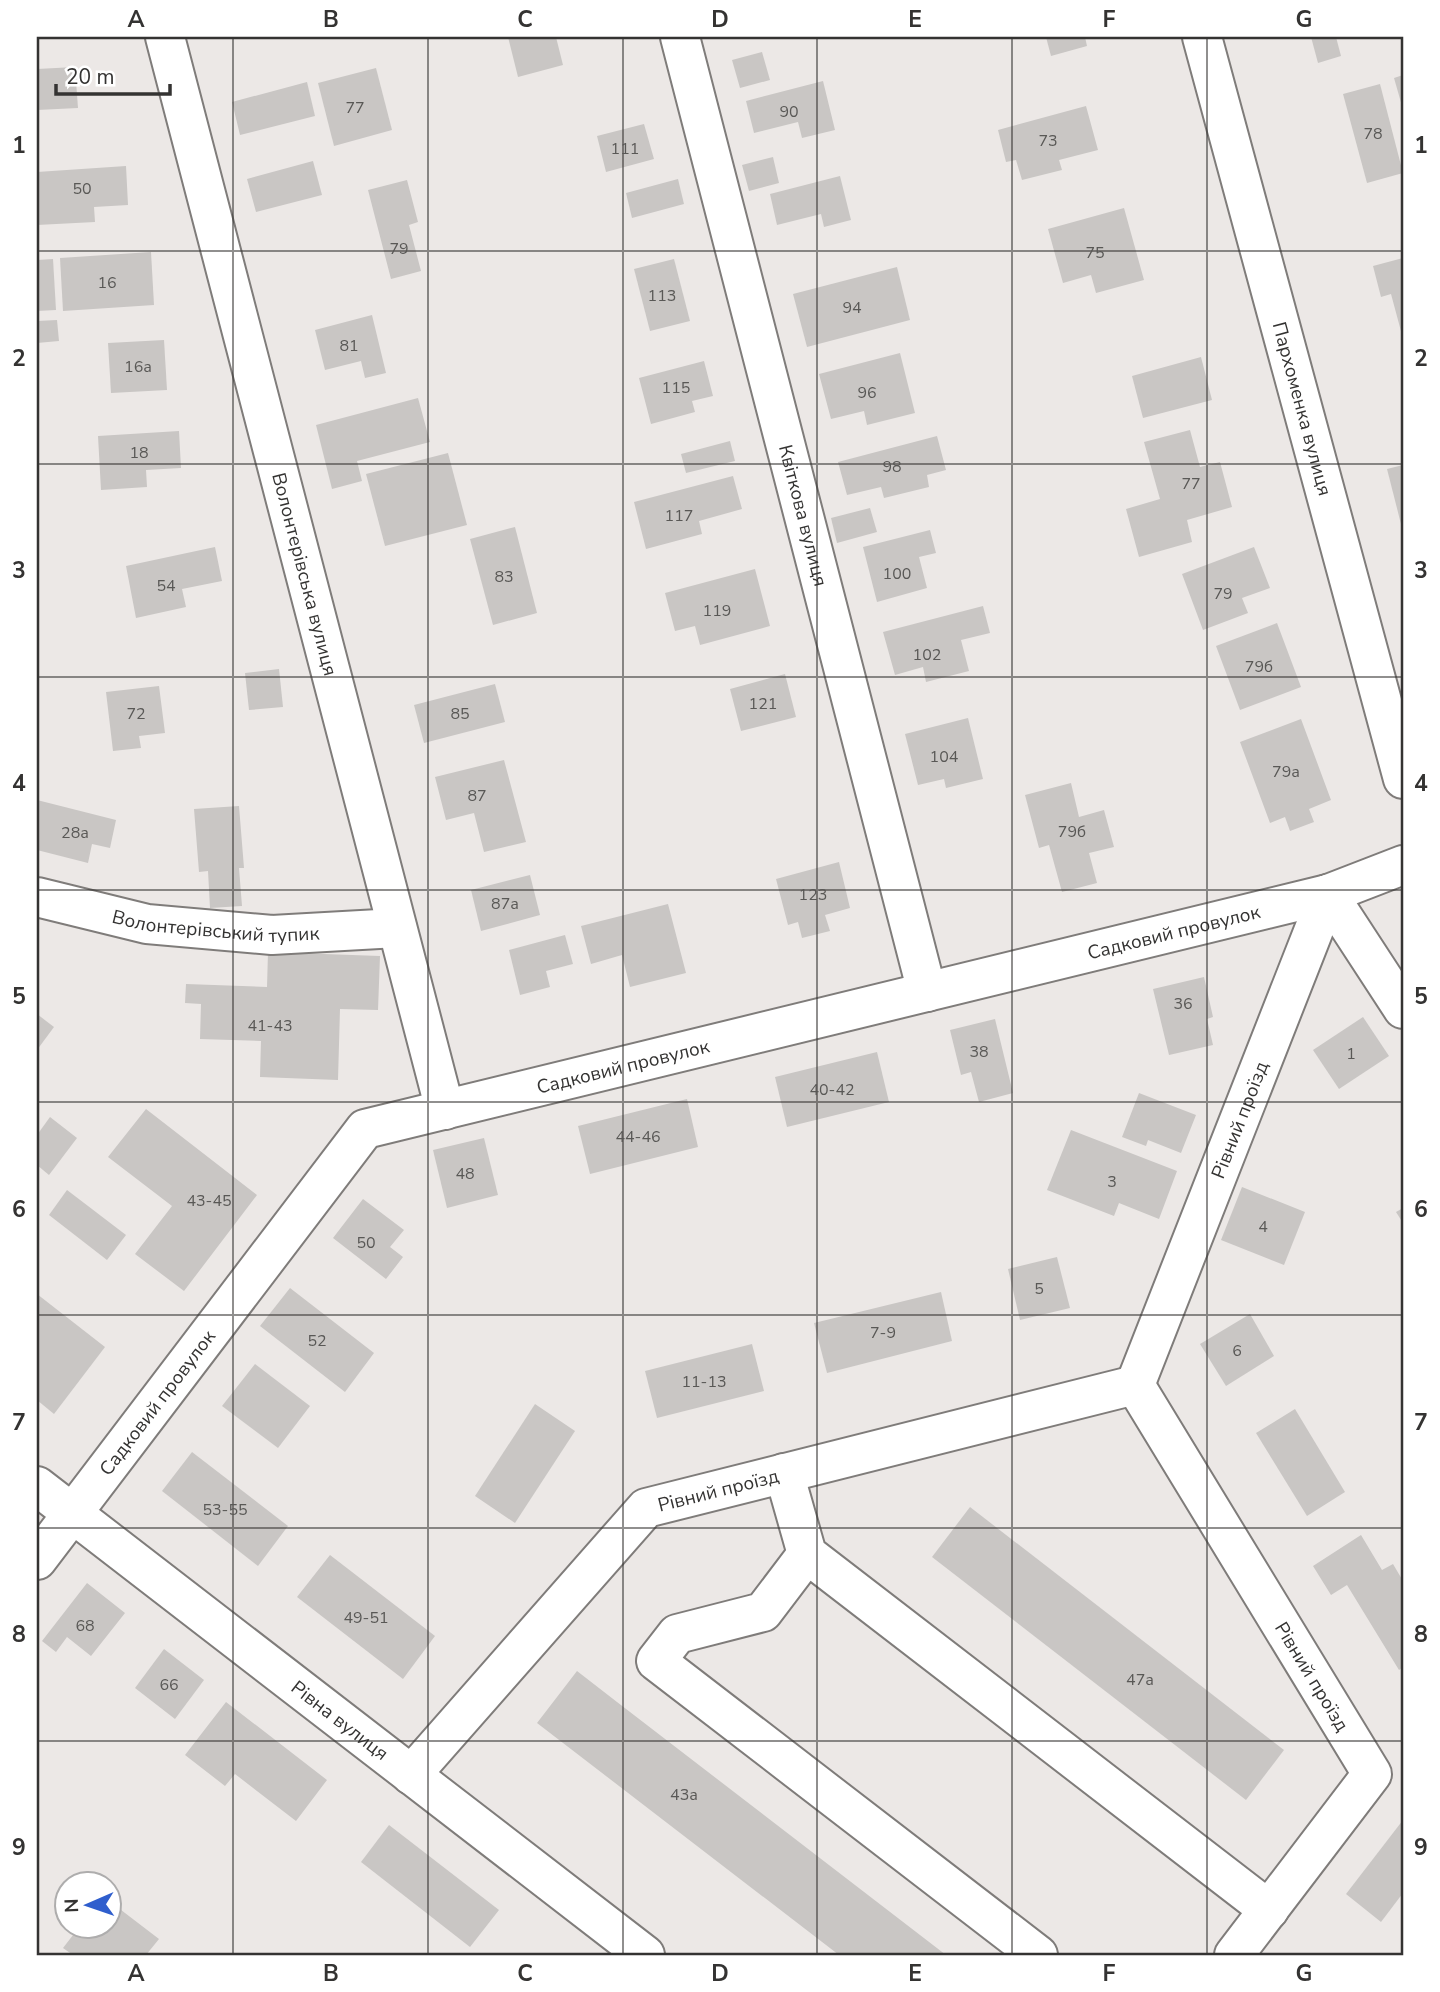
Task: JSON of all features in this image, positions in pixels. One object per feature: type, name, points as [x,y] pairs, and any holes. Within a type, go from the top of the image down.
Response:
[{"type":"street","name":"Волонтерівська вулиця","points":[[165,37],[445,1110]]},
{"type":"street","name":"Квіткова вулиця","points":[[680,37],[927,992]]},
{"type":"street","name":"Пархоменка вулиця","points":[[1202,37],[1403,779]]},
{"type":"street","name":"Садковий провулок","points":[[37,1560],[365,1129],[1328,894],[1403,865]]},
{"type":"street","points":[[1328,894],[1403,1009]]},
{"type":"street","name":"Рівний проїзд","points":[[1135,1385],[1328,894]]},
{"type":"street","name":"Волонтерівський тупик","points":[[37,897],[147,924],[272,935],[397,928]]},
{"type":"street","name":"Рівний проїзд","points":[[411,1775],[646,1508],[1135,1385]]},
{"type":"street","name":"Рівний проїзд","points":[[1135,1385],[1372,1774],[1234,1955]]},
{"type":"street","points":[[784,1473],[807,1554],[1269,1910]]},
{"type":"street","name":"Рівна вулиця","points":[[37,1486],[645,1955]]},
{"type":"street","points":[[807,1554],[763,1612],[677,1634],[656,1661],[1038,1955]]},
{"type":"building","points":[[508,37],[556,37],[563,65],[518,77]]},
{"type":"building","points":[[1046,37],[1085,37],[1087,46],[1051,56]]},
{"type":"building","points":[[1311,37],[1336,37],[1341,56],[1318,63]]},
{"type":"building","points":[[762,52],[770,80],[740,88],[732,60]]},
{"type":"building","points":[[75,67],[78,108],[37,110],[37,69]]},
{"type":"building","points":[[376,68],[392,130],[334,146],[318,83]]},
{"type":"building","points":[[1403,75],[1403,106],[1402,106],[1394,78]]},
{"type":"building","points":[[823,81],[835,130],[802,138],[798,122],[754,133],[746,101]]},
{"type":"building","points":[[307,82],[315,116],[240,135],[232,102]]},
{"type":"building","points":[[1380,84],[1403,173],[1367,183],[1343,94]]},
{"type":"building","points":[[1086,106],[1098,150],[1059,160],[1062,170],[1022,180],[1016,160],[1006,162],[998,130]]},
{"type":"building","points":[[644,124],[654,159],[606,172],[597,136]]},
{"type":"building","points":[[773,157],[779,183],[749,191],[742,165]]},
{"type":"building","points":[[313,161],[322,195],[256,212],[247,179]]},
{"type":"building","points":[[126,166],[128,205],[94,207],[95,222],[37,225],[37,172]]},
{"type":"building","points":[[840,176],[851,220],[824,227],[821,214],[777,225],[770,194]]},
{"type":"building","points":[[678,179],[684,204],[632,218],[626,193]]},
{"type":"building","points":[[407,180],[418,222],[409,225],[421,271],[391,279],[368,190]]},
{"type":"building","points":[[1124,208],[1144,280],[1096,293],[1091,275],[1063,283],[1048,229]]},
{"type":"building","points":[[151,252],[154,305],[63,311],[60,258]]},
{"type":"building","points":[[1403,258],[1402,335],[1391,294],[1381,297],[1373,266]]},
{"type":"building","points":[[53,259],[56,310],[37,311],[37,260]]},
{"type":"building","points":[[674,259],[690,321],[650,331],[634,269]]},
{"type":"building","points":[[897,267],[910,320],[807,347],[793,294]]},
{"type":"building","points":[[372,315],[386,373],[365,378],[361,361],[325,370],[315,330]]},
{"type":"building","points":[[57,320],[59,341],[37,343],[37,321]]},
{"type":"building","points":[[164,340],[167,390],[111,393],[108,343]]},
{"type":"building","points":[[900,353],[915,413],[867,425],[864,411],[831,419],[819,374]]},
{"type":"building","points":[[1201,357],[1212,400],[1143,418],[1132,376]]},
{"type":"building","points":[[704,361],[713,396],[692,401],[695,412],[651,424],[639,378]]},
{"type":"building","points":[[418,398],[430,442],[357,461],[362,481],[332,489],[316,425]]},
{"type":"building","points":[[1190,430],[1200,467],[1220,462],[1232,507],[1187,520],[1192,542],[1139,557],[1126,509],[1160,499],[1144,442]]},
{"type":"building","points":[[179,431],[181,468],[146,470],[147,487],[101,490],[98,436]]},
{"type":"building","points":[[937,436],[946,470],[927,475],[929,487],[884,498],[881,487],[847,495],[838,462]]},
{"type":"building","points":[[730,441],[735,461],[686,473],[681,454]]},
{"type":"building","points":[[448,453],[467,525],[385,546],[366,474]]},
{"type":"building","points":[[1403,465],[1403,528],[1402,528],[1387,469]]},
{"type":"building","points":[[733,476],[742,509],[699,521],[702,534],[646,549],[634,502]]},
{"type":"building","points":[[870,508],[877,532],[837,543],[831,518]]},
{"type":"building","points":[[515,527],[537,613],[493,625],[470,539]]},
{"type":"building","points":[[930,530],[936,553],[919,557],[927,588],[877,602],[863,547]]},
{"type":"building","points":[[215,547],[222,581],[182,589],[186,607],[136,618],[126,566]]},
{"type":"building","points":[[1254,547],[1270,588],[1242,598],[1248,613],[1203,630],[1182,574]]},
{"type":"building","points":[[755,569],[770,626],[700,645],[695,626],[675,631],[665,593]]},
{"type":"building","points":[[983,606],[990,633],[961,640],[969,671],[926,682],[923,667],[895,675],[883,632]]},
{"type":"building","points":[[1277,623],[1301,687],[1240,710],[1216,646]]},
{"type":"building","points":[[279,669],[283,707],[249,710],[245,673]]},
{"type":"building","points":[[785,674],[796,717],[741,731],[730,689]]},
{"type":"building","points":[[495,684],[505,722],[424,743],[414,705]]},
{"type":"building","points":[[159,686],[165,733],[139,736],[141,748],[113,751],[106,692]]},
{"type":"building","points":[[968,718],[983,779],[946,788],[944,779],[918,785],[905,734]]},
{"type":"building","points":[[1301,719],[1331,800],[1309,809],[1314,822],[1290,831],[1285,817],[1270,823],[1240,742]]},
{"type":"building","points":[[504,760],[526,842],[484,852],[474,813],[446,820],[435,777]]},
{"type":"building","points":[[1071,783],[1079,817],[1104,810],[1114,847],[1089,853],[1097,883],[1062,892],[1049,845],[1039,848],[1025,795]]},
{"type":"building","points":[[37,800],[116,820],[110,848],[92,844],[88,863],[37,850]]},
{"type":"building","points":[[239,806],[244,868],[239,868],[242,906],[210,908],[208,871],[199,872],[194,809]]},
{"type":"building","points":[[839,862],[850,908],[825,915],[830,931],[802,938],[798,922],[788,925],[776,879]]},
{"type":"building","points":[[530,875],[540,915],[481,931],[471,890]]},
{"type":"building","points":[[668,904],[686,973],[630,987],[622,955],[591,964],[581,926]]},
{"type":"building","points":[[565,935],[573,964],[546,971],[550,987],[520,995],[509,950]]},
{"type":"building","points":[[268,952],[380,956],[378,1010],[340,1009],[338,1080],[260,1077],[261,1041],[200,1039],[201,1004],[185,1003],[186,984],[267,987]]},
{"type":"building","points":[[1204,977],[1213,1017],[1207,1019],[1213,1045],[1169,1055],[1153,989]]},
{"type":"building","points":[[37,1014],[54,1027],[37,1050]]},
{"type":"building","points":[[1363,1017],[1389,1056],[1339,1089],[1313,1050]]},
{"type":"building","points":[[995,1019],[1013,1093],[979,1102],[971,1072],[961,1075],[950,1030]]},
{"type":"building","points":[[877,1052],[889,1102],[787,1127],[775,1077]]},
{"type":"building","points":[[1139,1093],[1196,1115],[1181,1153],[1148,1140],[1146,1146],[1122,1137]]},
{"type":"building","points":[[687,1099],[698,1147],[590,1174],[578,1126]]},
{"type":"building","points":[[146,1109],[257,1195],[184,1291],[135,1254],[172,1206],[108,1157]]},
{"type":"building","points":[[50,1117],[77,1138],[49,1175],[37,1165],[37,1135]]},
{"type":"building","points":[[1071,1130],[1177,1171],[1159,1219],[1119,1203],[1114,1216],[1047,1190]]},
{"type":"building","points":[[484,1138],[498,1195],[447,1208],[433,1150]]},
{"type":"building","points":[[1242,1187],[1305,1212],[1284,1265],[1221,1240]]},
{"type":"building","points":[[67,1190],[126,1235],[107,1260],[49,1215]]},
{"type":"building","points":[[363,1199],[404,1230],[390,1247],[403,1257],[386,1279],[333,1238]]},
{"type":"building","points":[[1403,1208],[1403,1223],[1396,1212]]},
{"type":"building","points":[[1057,1257],[1070,1308],[1020,1320],[1008,1269]]},
{"type":"building","points":[[290,1288],[374,1353],[345,1392],[260,1326]]},
{"type":"building","points":[[941,1292],[952,1341],[827,1373],[814,1323]]},
{"type":"building","points":[[37,1294],[105,1347],[54,1414],[37,1400]]},
{"type":"building","points":[[1250,1314],[1274,1356],[1226,1386],[1200,1344]]},
{"type":"building","points":[[752,1344],[764,1391],[657,1418],[645,1371]]},
{"type":"building","points":[[255,1364],[310,1406],[278,1448],[222,1406]]},
{"type":"building","points":[[535,1404],[575,1431],[515,1523],[475,1496]]},
{"type":"building","points":[[1295,1409],[1345,1492],[1307,1516],[1256,1433]]},
{"type":"building","points":[[192,1452],[288,1526],[258,1566],[162,1491]]},
{"type":"building","points":[[970,1507],[1284,1750],[1246,1800],[932,1557]]},
{"type":"building","points":[[1361,1535],[1382,1570],[1393,1564],[1403,1581],[1403,1667],[1399,1670],[1347,1585],[1331,1595],[1313,1566]]},
{"type":"building","points":[[330,1555],[435,1636],[403,1679],[297,1597]]},
{"type":"building","points":[[87,1583],[125,1613],[91,1656],[67,1637],[56,1652],[42,1641]]},
{"type":"building","points":[[164,1649],[204,1680],[175,1719],[135,1688]]},
{"type":"building","points":[[577,1671],[946,1955],[839,1955],[537,1723]]},
{"type":"building","points":[[226,1702],[327,1780],[296,1821],[235,1774],[225,1786],[185,1755]]},
{"type":"building","points":[[1403,1820],[1403,1893],[1381,1922],[1346,1894]]},
{"type":"building","points":[[389,1825],[499,1910],[470,1947],[361,1862]]},
{"type":"building","points":[[122,1911],[159,1939],[146,1955],[73,1955],[63,1948],[69,1940],[122,1940]]}]
